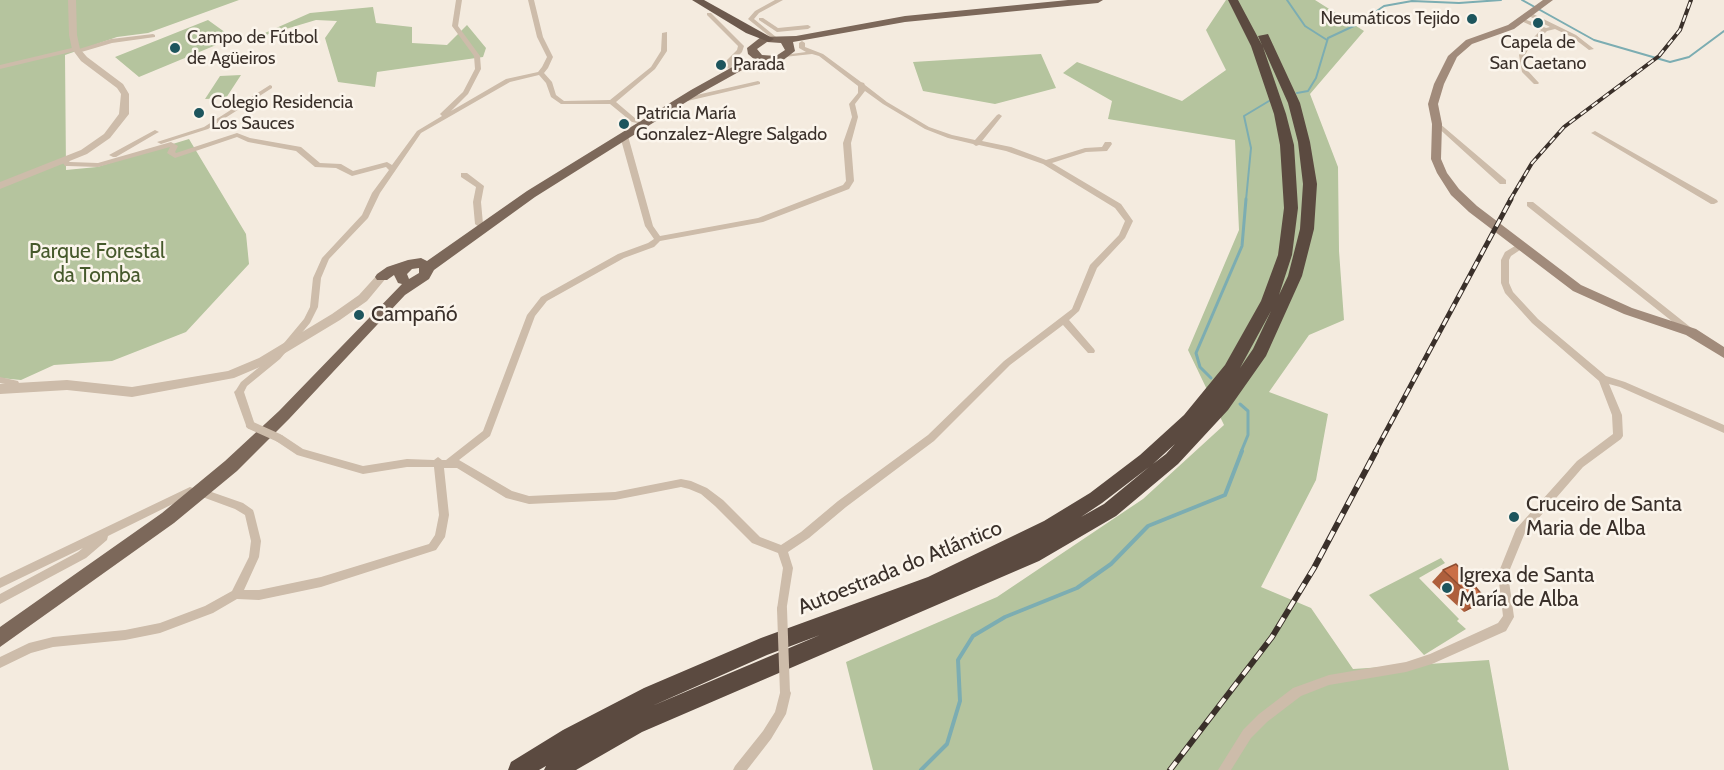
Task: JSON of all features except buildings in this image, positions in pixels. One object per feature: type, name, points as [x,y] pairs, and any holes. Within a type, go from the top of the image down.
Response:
[{"type":"highway","name":"Autoestrada do Atlántico","points":[[519,770],[571,738],[651,695],[761,648],[935,583],[1041,532],[1096,498],[1146,460],[1190,420],[1231,369],[1269,301],[1285,255],[1291,208],[1287,145],[1280,114],[1257,46],[1233,0]]},
{"type":"highway","name":"Autoestrada do Atlántico","points":[[555,770],[634,724],[1032,555],[1110,510],[1143,485],[1172,459],[1222,405],[1260,352],[1295,276],[1307,229],[1310,184],[1304,142],[1294,103],[1259,25],[1244,0]]},
{"type":"highway","points":[[698,1],[768,36]]},
{"type":"highway","points":[[698,1],[746,36],[753,48]]},
{"type":"main road","points":[[424,265],[479,224],[637,123],[729,68],[768,36],[796,39],[858,26],[930,16],[1098,0]]},
{"type":"main road","points":[[1549,0],[1507,30],[1469,42],[1457,52],[1444,71],[1434,96],[1433,109],[1437,124],[1436,159],[1442,173],[1464,201],[1569,283],[1595,298],[1691,332],[1724,353]]},
{"type":"main road","points":[[424,265],[622,140],[679,101],[699,95],[740,67],[806,47],[858,26]]},
{"type":"main road","points":[[768,36],[787,42],[789,51]]},
{"type":"main road","points":[[753,48],[755,56],[768,60]]},
{"type":"main road","points":[[382,277],[424,276],[424,265]]},
{"type":"main road","points":[[0,628],[195,492],[260,439],[365,327],[405,276]]},
{"type":"main road","points":[[0,638],[168,518],[195,492]]},
{"type":"street","points":[[0,186],[66,160],[107,136],[118,125],[126,104],[120,86],[77,50],[73,35],[72,0]]},
{"type":"street","points":[[459,0],[455,26],[477,56],[478,69],[466,93],[419,132],[376,193],[365,216],[326,258],[317,278],[311,314],[284,349],[244,384],[239,392],[250,425],[279,438],[300,452],[363,470],[438,461],[459,464],[509,495],[529,500],[615,496],[681,483],[691,485],[719,502],[756,540],[782,550]]},
{"type":"street","points":[[437,119],[456,112],[508,80],[540,73],[550,57],[540,37],[531,0]]},
{"type":"street","points":[[768,36],[752,19],[755,13],[780,0]]},
{"type":"street","points":[[755,13],[777,30],[808,27]]},
{"type":"street","points":[[1532,13],[1584,41],[1591,49]]},
{"type":"street","points":[[1532,13],[1545,30]]},
{"type":"street","points":[[708,14],[741,46],[740,51],[730,60],[729,68]]},
{"type":"street","points":[[1536,83],[1525,72],[1522,55],[1525,49],[1545,30],[1556,27]]},
{"type":"street","points":[[540,73],[549,82],[553,96],[562,103],[612,102],[653,68],[664,51],[664,33]]},
{"type":"street","points":[[0,67],[111,40],[153,36]]},
{"type":"street","points":[[782,550],[805,535],[842,504],[931,438],[1007,363],[1075,311],[1093,267],[1122,236],[1129,221],[1118,206],[1046,162],[1008,149],[950,137],[927,128],[885,103],[862,84],[806,47]]},
{"type":"street","points":[[789,51],[820,55]]},
{"type":"street","points":[[699,95],[758,82]]},
{"type":"street","points":[[450,462],[488,433],[531,315],[544,298],[621,256],[651,245],[658,239],[760,220],[846,187],[850,181],[847,143],[855,117],[852,104],[861,93],[862,84]]},
{"type":"street","points":[[121,158],[206,128],[270,87]]},
{"type":"street","points":[[612,102],[637,123]]},
{"type":"street","points":[[976,144],[999,116]]},
{"type":"street","points":[[1437,124],[1503,182]]},
{"type":"street","points":[[85,166],[142,141],[155,132]]},
{"type":"street","points":[[1595,133],[1714,202]]},
{"type":"street","points":[[66,160],[68,164],[85,166],[171,144],[174,146],[171,153],[175,156],[237,135],[248,140],[298,149],[318,165],[338,166],[352,174],[387,164],[393,170]]},
{"type":"street","points":[[622,140],[649,226],[658,239]]},
{"type":"street","points":[[1046,162],[1085,150],[1100,150],[1108,144]]},
{"type":"street","points":[[464,175],[480,186],[477,202],[479,224]]},
{"type":"street","points":[[1530,204],[1691,332]]},
{"type":"street","points":[[1520,246],[1508,254],[1505,260],[1505,283],[1509,293],[1542,327],[1603,379],[1622,384],[1724,429]]},
{"type":"street","points":[[0,389],[67,386],[143,391],[230,375],[284,349],[357,303],[382,277]]},
{"type":"street","points":[[1064,320],[1091,351]]},
{"type":"street","points":[[1224,770],[1247,734],[1263,718],[1297,692],[1329,680],[1406,668],[1432,659],[1502,627],[1509,617],[1503,574],[1520,532],[1580,464],[1620,432],[1614,405],[1603,379]]},
{"type":"street","points":[[0,380],[15,383],[14,389]]},
{"type":"street","points":[[0,663],[29,648],[53,642],[125,635],[160,628],[209,610],[236,594],[259,595],[321,582],[432,547],[440,537],[444,515],[438,461]]},
{"type":"street","points":[[0,583],[195,492],[239,506],[249,513],[256,541],[254,557],[236,594]]},
{"type":"street","points":[[0,599],[82,555],[108,532]]},
{"type":"street","points":[[739,770],[780,714],[785,693],[782,609],[788,568],[782,550]]},
{"type":"green space","name":"Parque Forestal da Tomba","points":[[0,0],[239,0],[148,33],[117,37],[65,55],[66,170],[97,167],[189,139],[246,234],[249,264],[186,332],[112,361],[54,365],[21,380],[0,378]]},
{"type":"green space","points":[[1226,0],[1315,0],[1364,31],[1310,94],[1338,167],[1339,251],[1344,320],[1309,335],[1269,392],[1328,414],[1316,480],[1261,587],[1311,608],[1353,669],[1489,660],[1509,770],[873,770],[846,662],[997,597],[1143,499],[1224,425],[1188,350],[1239,230],[1235,140],[1108,119],[1112,101],[1063,73],[1077,62],[1182,101],[1226,70],[1206,30]]},
{"type":"green space","points":[[373,7],[376,23],[412,27],[412,43],[447,45],[467,25],[486,48],[483,57],[377,72],[375,87],[338,82],[325,38],[337,21],[316,20],[249,40],[310,13]]},
{"type":"green space","name":"Campo de Fútbol de Agüeiros","points":[[208,20],[233,38],[139,77],[115,57]]},
{"type":"green space","points":[[1041,54],[1056,88],[995,104],[923,91],[913,62]]},
{"type":"green space","points":[[241,75],[226,98],[205,99],[220,76]]},
{"type":"green space","points":[[1441,558],[1445,563],[1419,578],[1466,629],[1424,655],[1369,595]]},
{"type":"waterway","points":[[1287,0],[1305,26],[1327,40]]},
{"type":"waterway","points":[[1297,93],[1308,91],[1316,78],[1328,38],[1358,24],[1384,6],[1412,1],[1459,3],[1501,0]]},
{"type":"waterway","points":[[1522,0],[1594,40],[1670,62],[1689,57],[1724,31]]},
{"type":"waterway","points":[[1246,200],[1251,148],[1244,116],[1269,101]]},
{"type":"waterway","points":[[1211,378],[1200,367],[1196,353],[1242,246],[1246,199]]},
{"type":"waterway","points":[[1240,404],[1248,411],[1248,435],[1241,452]]},
{"type":"waterway","points":[[921,770],[947,744],[960,701],[958,660],[973,636],[1005,617],[1077,588],[1111,564],[1148,526],[1225,495],[1242,451]]},
{"type":"railway","points":[[1510,200],[1532,163],[1564,127],[1659,56],[1680,30],[1691,0]]},
{"type":"railway","points":[[1375,452],[1511,199]]},
{"type":"railway","points":[[1170,770],[1272,637],[1314,568],[1376,451]]},
{"type":"place","name":"Neumáticos Tejido","points":[[1472,19]]},
{"type":"place","name":"Capela de San Caetano","points":[[1538,23]]},
{"type":"place","name":"Campo de Fútbol de Agüeiros","points":[[175,48]]},
{"type":"place","name":"Parada","points":[[721,65]]},
{"type":"place","name":"Colegio Residencia Los Sauces","points":[[199,113]]},
{"type":"place","name":"Patricia María Gonzalez-Alegre Salgado","points":[[624,124]]},
{"type":"place","name":"Campañó","points":[[359,315]]},
{"type":"place","name":"Cruceiro de Santa Maria de Alba","points":[[1514,517]]},
{"type":"place","name":"Igrexa de Santa María de Alba","points":[[1447,588]]}]
